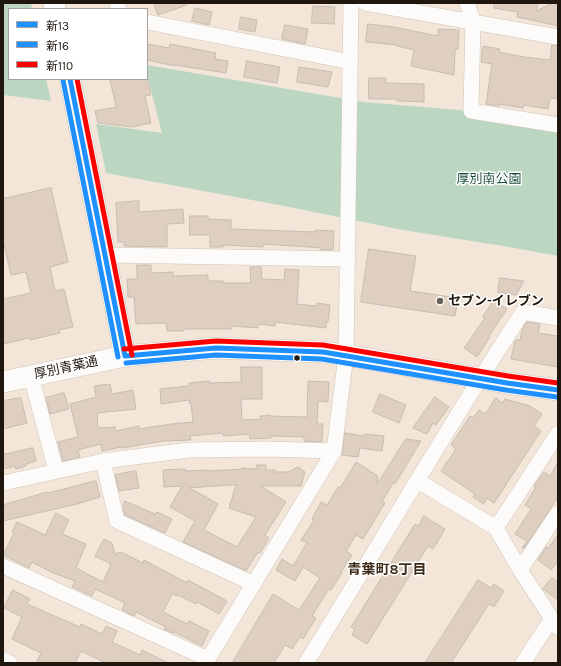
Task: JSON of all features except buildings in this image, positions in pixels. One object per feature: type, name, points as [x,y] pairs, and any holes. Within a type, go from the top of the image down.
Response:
[{"type":"street","points":[[4,570],[208,659],[254,584],[334,451],[346,355],[351,3]]},
{"type":"street","points":[[365,3],[558,37]]},
{"type":"street","points":[[467,3],[473,21],[471,110],[558,125]]},
{"type":"street","points":[[148,22],[351,62]]},
{"type":"street","points":[[70,80],[125,356]]},
{"type":"street","points":[[106,256],[348,259]]},
{"type":"street","points":[[313,661],[479,378],[523,312],[558,318]]},
{"type":"street","name":"厚別青葉通","points":[[3,382],[125,356],[216,348],[323,352],[558,390]]},
{"type":"street","points":[[31,376],[56,471]]},
{"type":"street","points":[[496,528],[558,433]]},
{"type":"street","points":[[3,483],[103,461],[189,450],[269,449],[334,451]]},
{"type":"street","points":[[103,461],[117,521],[254,584]]},
{"type":"street","points":[[418,481],[496,528],[520,570],[555,623],[523,663]]},
{"type":"street","points":[[520,570],[558,513]]},
{"type":"street","points":[[3,660],[10,663]]},
{"type":"green space","points":[[3,3],[31,3],[32,8],[8,8],[8,80],[46,80],[51,101],[3,95]]},
{"type":"green space","name":"厚別南公園","points":[[148,65],[364,102],[471,111],[558,125],[558,256],[403,230],[106,173],[96,124],[162,133],[148,79]]},
{"type":"transit line","name":"新16","points":[[63,80],[118,357]]},
{"type":"transit line","name":"新13","points":[[70,80],[125,356]]},
{"type":"transit line","name":"新110","points":[[77,80],[132,355]]},
{"type":"transit line","name":"新110","points":[[124,349],[216,341],[323,345],[558,383]]},
{"type":"transit line","name":"新13","points":[[125,356],[216,348],[323,352],[507,383],[558,390]]},
{"type":"transit line","name":"新16","points":[[126,363],[216,355],[322,359],[506,390],[557,397]]},
{"type":"place","name":"セブン-イレブン","points":[[440,301]]},
{"type":"district","name":"青葉町8丁目","points":[[387,570]]}]
